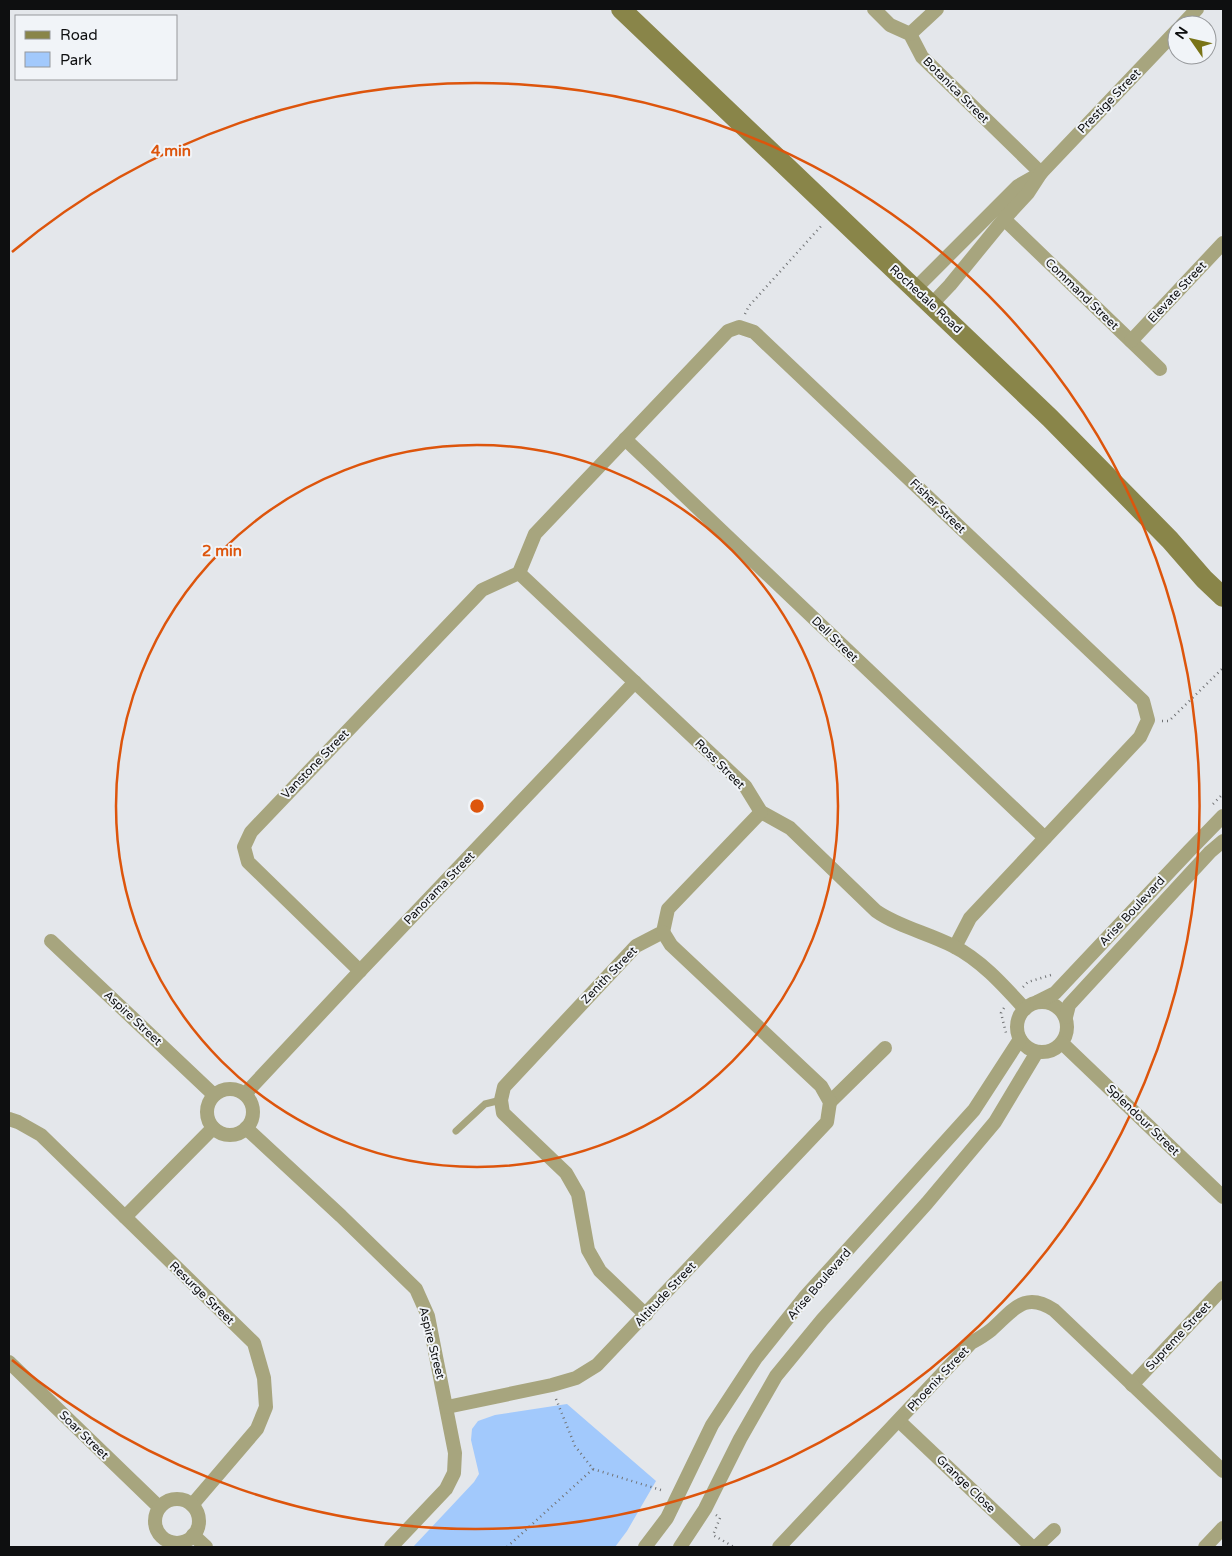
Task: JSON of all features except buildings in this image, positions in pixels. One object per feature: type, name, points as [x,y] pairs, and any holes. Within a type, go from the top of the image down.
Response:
[{"type":"main road","name":"Rochedale Road","points":[[621,9],[1050,418],[1170,540],[1223,597]]},
{"type":"street","points":[[874,9],[890,25],[910,34],[937,9]]},
{"type":"street","name":"Botanica Street","points":[[910,34],[922,57],[1041,173]]},
{"type":"street","name":"Prestige Street","points":[[932,304],[1028,193],[1041,173],[1167,41]]},
{"type":"street","name":"Prestige Street","points":[[915,288],[1018,186],[1041,173]]},
{"type":"street","name":"Command Street","points":[[1004,219],[1160,369]]},
{"type":"street","name":"Elevate Street","points":[[1131,341],[1223,243]]},
{"type":"street","points":[[519,573],[535,534],[728,331],[740,327]]},
{"type":"street","name":"Fisher Street","points":[[740,327],[754,332],[1143,701],[1148,720]]},
{"type":"street","name":"Dell Street","points":[[625,439],[1045,838]]},
{"type":"street","name":"Ross Street","points":[[519,573],[745,786],[761,812],[790,828],[876,911],[889,920],[956,947],[1031,1006]]},
{"type":"street","name":"Vanstone Street","points":[[360,971],[248,862],[244,847],[251,832],[482,590],[519,573]]},
{"type":"street","name":"Panorama Street","points":[[245,1094],[635,682]]},
{"type":"street","points":[[956,947],[970,918],[1140,737],[1148,720]]},
{"type":"street","points":[[761,812],[668,909],[663,932],[671,945],[821,1086],[830,1102],[885,1048]]},
{"type":"street","name":"Arise Boulevard","points":[[1031,1006],[1055,993],[1223,816]]},
{"type":"street","name":"Arise Boulevard","points":[[1066,1017],[1069,1005],[1210,852],[1223,841]]},
{"type":"street","name":"Zenith Street","points":[[501,1100],[504,1087],[636,946],[663,932]]},
{"type":"street","name":"Aspire Street","points":[[52,941],[214,1095]]},
{"type":"street","points":[[1046,1002],[1061,1010],[1066,1017],[1067,1031],[1062,1043],[1051,1051],[1037,1052],[1030,1050],[1020,1039],[1017,1032],[1017,1023],[1020,1016],[1031,1006],[1046,1002]]},
{"type":"street","name":"Arise Boulevard","points":[[645,1547],[667,1518],[712,1425],[756,1358],[804,1298],[974,1110],[1020,1039]]},
{"type":"street","name":"Splendour Street","points":[[1062,1043],[1223,1198]]},
{"type":"street","name":"Arise Boulevard","points":[[680,1547],[705,1508],[740,1439],[776,1376],[822,1320],[927,1203],[995,1122],[1037,1052]]},
{"type":"street","points":[[230,1089],[238,1090],[245,1094],[250,1100],[253,1114],[251,1122],[246,1128],[239,1133],[230,1135],[220,1133],[213,1128],[208,1120],[207,1111],[209,1102],[214,1095],[221,1090],[230,1089]]},
{"type":"street","points":[[501,1100],[503,1113],[566,1173],[578,1194],[588,1250],[600,1271],[646,1315]]},
{"type":"street","name":"Altitude Street","points":[[447,1407],[552,1385],[576,1378],[597,1365],[827,1122],[830,1102]]},
{"type":"street","name":"Resurge Street","points":[[9,1119],[41,1135],[254,1343],[264,1378],[266,1407],[257,1429],[192,1505]]},
{"type":"street","points":[[125,1217],[213,1128]]},
{"type":"street","name":"Aspire Street","points":[[246,1128],[416,1289],[428,1316],[455,1453],[454,1473],[446,1490],[391,1547]]},
{"type":"street","name":"Supreme Street","points":[[1132,1385],[1223,1288]]},
{"type":"street","name":"Phoenix Street","points":[[779,1547],[971,1343],[989,1332],[1018,1306],[1028,1302],[1043,1303],[1054,1310],[1223,1471]]},
{"type":"street","name":"Soar Street","points":[[9,1362],[159,1507]]},
{"type":"street","name":"Grange Close","points":[[899,1421],[1032,1547]]},
{"type":"street","points":[[172,1499],[186,1501],[192,1505],[197,1512],[199,1520],[193,1535],[186,1541],[178,1543],[157,1543],[157,1531],[154,1523],[159,1507],[172,1499]]},
{"type":"street","points":[[1205,1547],[1223,1528]]},
{"type":"street","points":[[1036,1547],[1054,1530]]},
{"type":"street","points":[[193,1535],[206,1547]]},
{"type":"lane","points":[[456,1131],[485,1104],[501,1100]]},
{"type":"path","points":[[740,327],[749,306],[834,212]]},
{"type":"path","points":[[1148,720],[1168,721],[1223,668]]},
{"type":"path","points":[[552,1385],[557,1404],[575,1446],[593,1469],[659,1490],[679,1494]]},
{"type":"path","points":[[507,1547],[593,1469]]},
{"type":"path","points":[[705,1508],[720,1518],[713,1535],[734,1547]]},
{"type":"green space","points":[[567,1404],[656,1481],[627,1531],[615,1547],[413,1547],[474,1482],[479,1474],[471,1440],[472,1429],[478,1421],[495,1415]]}]
